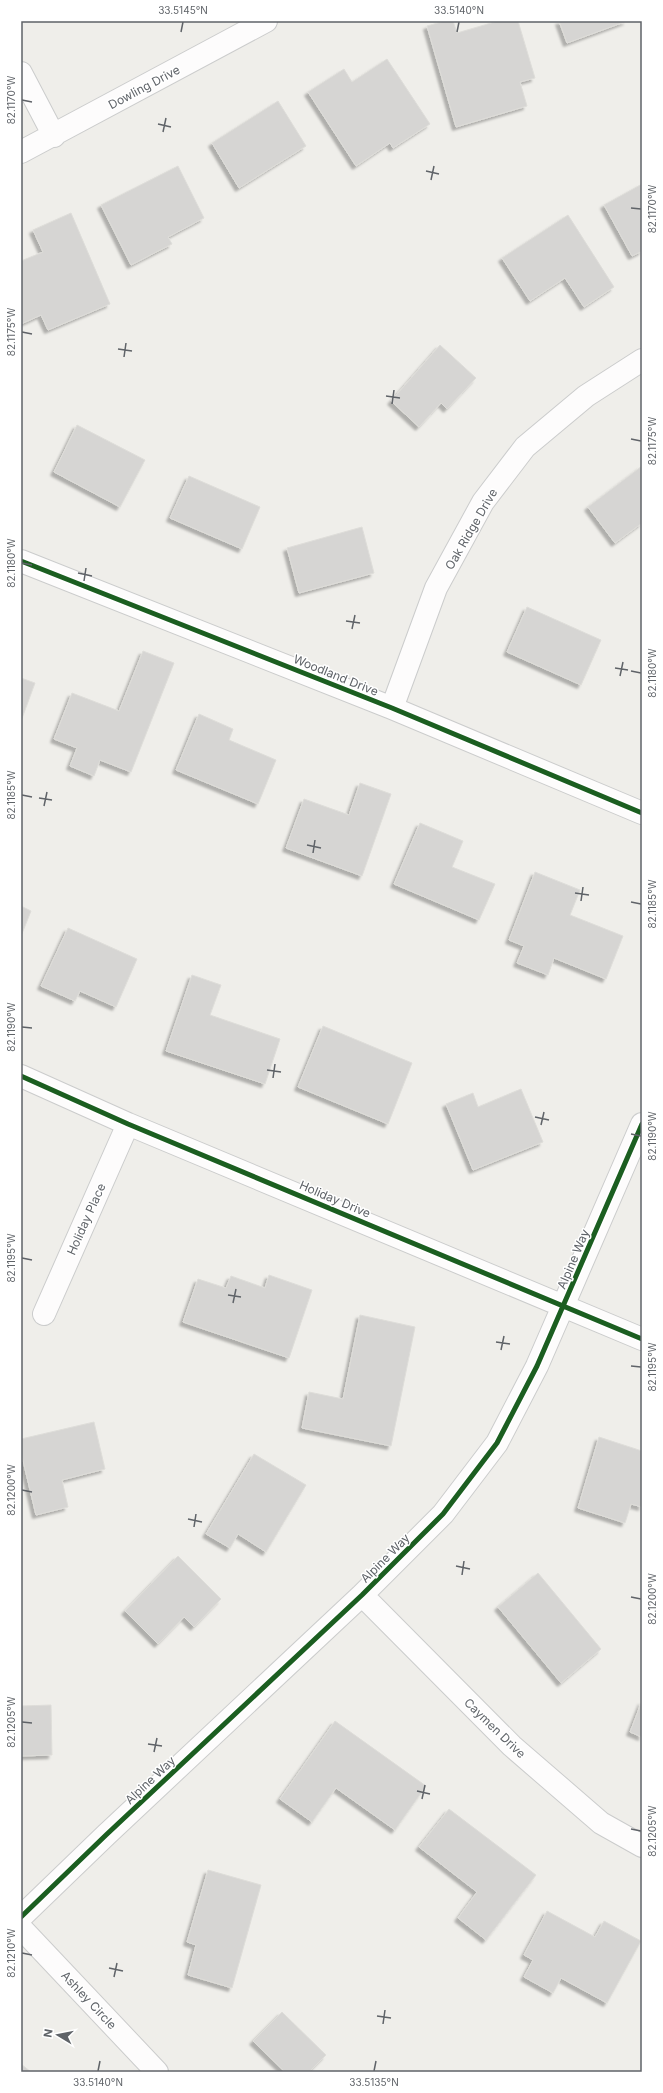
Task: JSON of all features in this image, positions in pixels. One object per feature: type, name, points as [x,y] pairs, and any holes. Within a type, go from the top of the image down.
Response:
[{"type":"street","name":"Dowling Drive","points":[[21,152],[54,136],[266,21]]},
{"type":"street","points":[[21,73],[54,136]]},
{"type":"street","name":"Oak Ridge Drive","points":[[392,708],[436,588],[484,502],[525,447],[586,396],[642,360]]},
{"type":"street","name":"Woodland Drive","points":[[21,561],[392,708],[642,813]]},
{"type":"street","name":"Holiday Drive","points":[[21,1076],[128,1124],[642,1339]]},
{"type":"street","name":"Holiday Place","points":[[44,1314],[128,1124]]},
{"type":"street","name":"Alpine Way","points":[[21,1917],[106,1834],[362,1595],[443,1514],[497,1443],[537,1366],[642,1124]]},
{"type":"street","name":"Caymen Drive","points":[[362,1595],[512,1746],[601,1823],[642,1846]]},
{"type":"street","name":"Ashley Circle","points":[[21,1928],[157,2072]]},
{"type":"building","points":[[445,21],[453,21],[457,33],[498,21],[518,21],[535,78],[520,82],[527,106],[456,127],[427,26]]},
{"type":"building","points":[[559,21],[627,21],[567,43]]},
{"type":"building","points":[[387,59],[430,124],[393,148],[390,143],[356,166],[308,92],[344,69],[352,82]]},
{"type":"building","points":[[278,101],[306,146],[239,188],[212,143]]},
{"type":"building","points":[[178,166],[204,218],[168,237],[172,244],[131,265],[101,205]]},
{"type":"building","points":[[642,184],[642,251],[632,256],[604,205]]},
{"type":"building","points":[[71,213],[110,304],[48,330],[41,315],[21,324],[21,261],[43,252],[33,230]]},
{"type":"building","points":[[568,215],[614,287],[584,307],[565,278],[530,301],[502,258]]},
{"type":"building","points":[[440,345],[476,378],[447,409],[441,403],[419,427],[391,401]]},
{"type":"building","points":[[77,425],[145,460],[120,507],[54,472]]},
{"type":"building","points":[[642,466],[642,523],[615,543],[588,507]]},
{"type":"building","points":[[189,476],[260,507],[242,549],[170,518]]},
{"type":"building","points":[[362,527],[374,573],[299,593],[287,548]]},
{"type":"building","points":[[527,607],[601,640],[581,685],[507,652]]},
{"type":"building","points":[[143,651],[174,663],[131,772],[100,760],[94,776],[70,766],[77,748],[54,739],[72,693],[119,711]]},
{"type":"building","points":[[21,678],[35,683],[21,721]]},
{"type":"building","points":[[199,714],[233,729],[229,740],[276,760],[258,804],[176,770]]},
{"type":"building","points":[[360,783],[391,794],[362,876],[286,848],[304,799],[349,815]]},
{"type":"building","points":[[420,823],[463,841],[452,867],[495,884],[479,920],[394,884]]},
{"type":"building","points":[[535,872],[580,890],[570,915],[623,936],[606,979],[554,958],[548,975],[517,963],[524,946],[509,940]]},
{"type":"building","points":[[21,906],[31,911],[21,936]]},
{"type":"building","points":[[68,928],[137,959],[116,1007],[80,991],[75,1001],[41,986]]},
{"type":"building","points":[[192,975],[221,985],[210,1015],[280,1039],[265,1084],[166,1051]]},
{"type":"building","points":[[323,1026],[412,1063],[388,1124],[298,1087]]},
{"type":"building","points":[[521,1089],[543,1142],[473,1170],[446,1104],[473,1093],[478,1107]]},
{"type":"building","points":[[269,1275],[312,1290],[289,1358],[183,1322],[198,1279],[226,1288],[231,1276],[265,1288]]},
{"type":"building","points":[[360,1315],[415,1327],[391,1446],[302,1428],[309,1392],[343,1399]]},
{"type":"building","points":[[94,1422],[105,1469],[62,1480],[68,1507],[36,1515],[21,1452],[21,1439]]},
{"type":"building","points":[[599,1437],[642,1451],[642,1507],[631,1504],[625,1523],[578,1508]]},
{"type":"building","points":[[254,1454],[306,1485],[266,1552],[238,1534],[230,1548],[206,1534]]},
{"type":"building","points":[[178,1556],[221,1599],[194,1627],[184,1617],[158,1644],[125,1611]]},
{"type":"building","points":[[538,1573],[601,1649],[561,1683],[498,1607]]},
{"type":"building","points":[[642,1701],[642,1737],[630,1732]]},
{"type":"building","points":[[51,1705],[52,1755],[21,1756],[21,1706]]},
{"type":"building","points":[[335,1721],[426,1786],[395,1830],[336,1788],[312,1822],[280,1799]]},
{"type":"building","points":[[449,1809],[536,1875],[486,1940],[458,1918],[477,1892],[419,1847]]},
{"type":"building","points":[[208,1870],[261,1885],[232,1988],[188,1975],[196,1945],[187,1942]]},
{"type":"building","points":[[547,1911],[595,1937],[604,1921],[641,1941],[607,2003],[561,1978],[553,1993],[524,1977],[533,1960],[524,1955]]},
{"type":"building","points":[[282,2012],[326,2055],[309,2072],[285,2072],[253,2041]]},
{"type":"building","points":[[21,2064],[31,2072],[21,2072]]},
{"type":"cycle path","points":[[21,561],[392,708],[642,813]]},
{"type":"cycle path","points":[[21,1076],[128,1124],[642,1339]]},
{"type":"cycle path","points":[[21,1917],[106,1835],[362,1595],[443,1514],[497,1443],[537,1366],[642,1124]]}]
